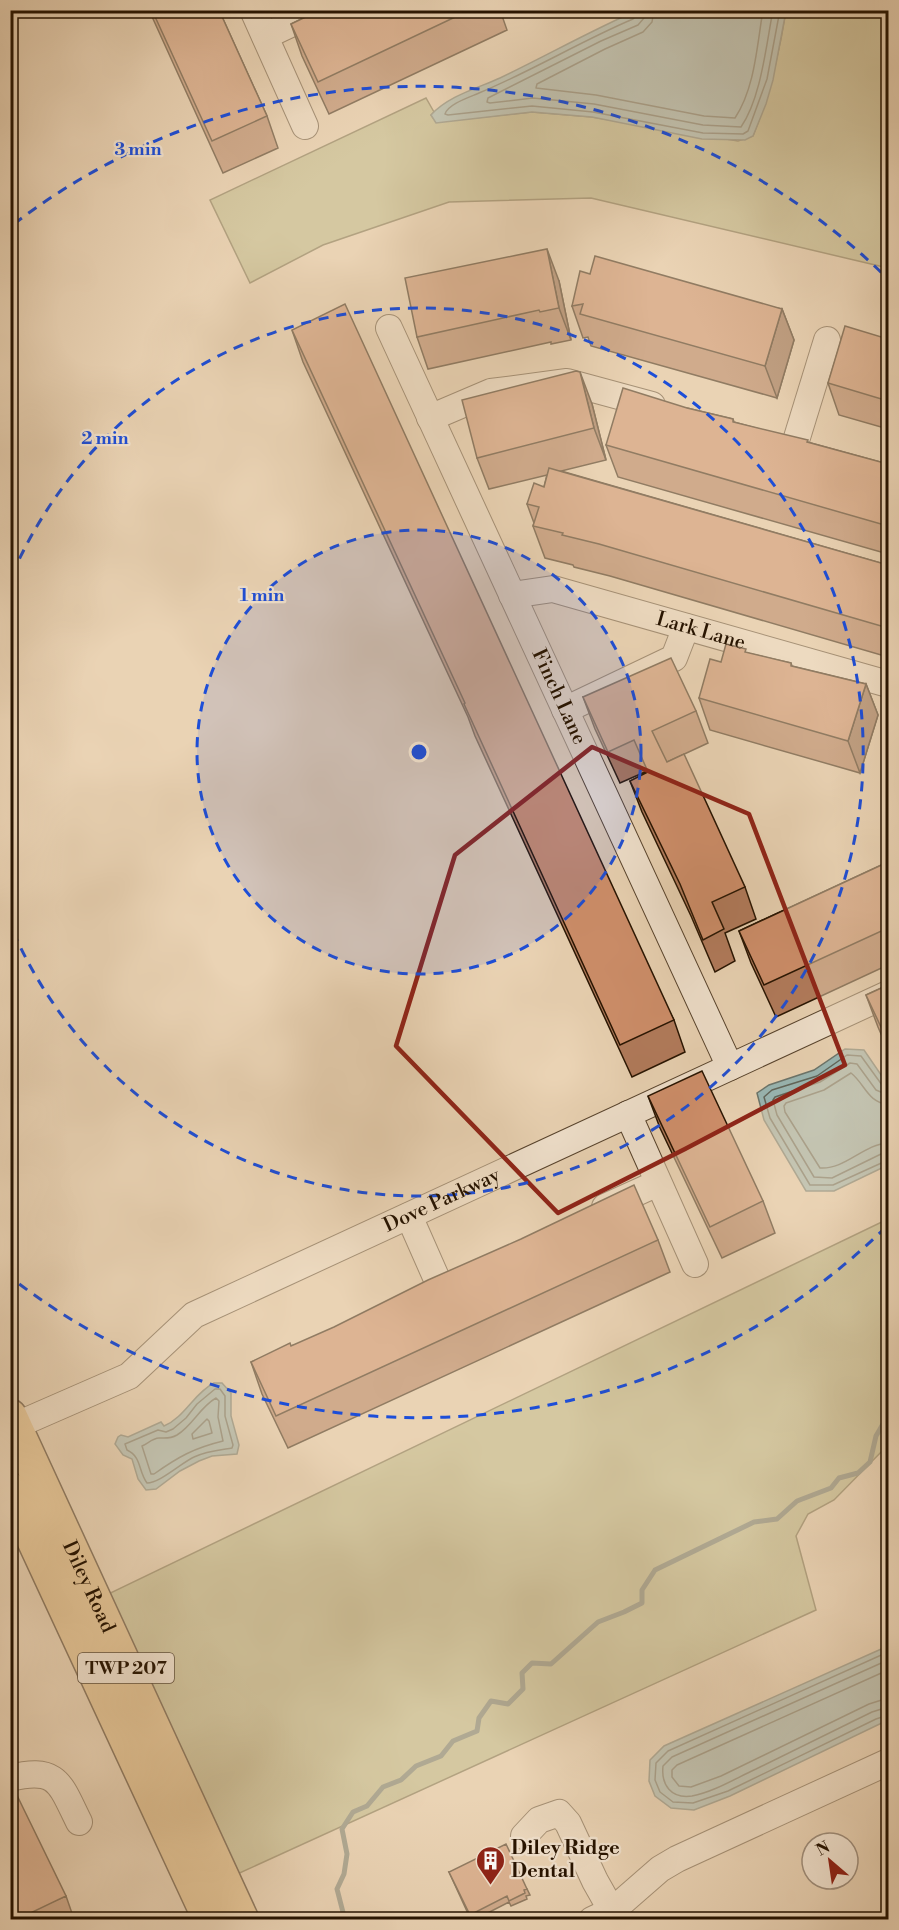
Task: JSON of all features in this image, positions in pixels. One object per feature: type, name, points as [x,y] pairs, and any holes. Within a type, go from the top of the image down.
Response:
[{"type":"highway","name":"Diley Road","points":[[12,1424],[242,1920]]},
{"type":"highway","name":"Diley Road","points":[[10,1489],[210,1920]]},
{"type":"street","points":[[253,10],[305,126]]},
{"type":"street","points":[[265,36],[320,10]]},
{"type":"street","name":"Finch Lane","points":[[389,328],[730,1067]]},
{"type":"street","points":[[794,444],[827,340]]},
{"type":"street","points":[[430,418],[490,392],[567,382],[670,410]]},
{"type":"street","name":"Lark Lane","points":[[512,595],[553,589],[888,684]]},
{"type":"street","points":[[565,710],[674,658],[686,627]]},
{"type":"street","name":"Dove Parkway","points":[[12,1424],[129,1376],[194,1315],[888,994]]},
{"type":"street","points":[[627,1114],[695,1264]]},
{"type":"street","points":[[585,1216],[658,1183]]},
{"type":"street","points":[[409,1216],[439,1284]]},
{"type":"street","points":[[524,1836],[538,1820],[559,1813],[568,1823],[595,1881],[607,1916],[651,1876],[677,1859],[888,1762]]},
{"type":"street","points":[[10,1778],[33,1773],[44,1774],[54,1780],[65,1794],[79,1822]]},
{"type":"highlighted area","points":[[592,747],[749,814],[845,1065],[558,1213],[396,1046],[455,855]]},
{"type":"shaded area","points":[[786,11],[888,11],[888,268],[591,198],[449,202],[323,245],[250,283],[210,200],[426,98],[434,112],[431,115],[436,122],[532,112],[592,117],[738,141],[753,136],[759,120],[773,74]]},
{"type":"shaded area","points":[[888,1219],[888,1445],[834,1500],[808,1514],[796,1536],[816,1610],[233,1876],[102,1597]]},
{"type":"water","points":[[638,10],[786,11],[773,80],[753,136],[745,140],[702,139],[592,117],[532,112],[436,123],[431,115],[455,98]]},
{"type":"water","points":[[845,1049],[864,1050],[888,1085],[888,1165],[834,1191],[806,1191],[764,1120],[757,1093],[769,1085],[814,1070]]},
{"type":"water","points":[[214,1383],[222,1383],[231,1393],[231,1416],[239,1445],[237,1454],[212,1456],[199,1461],[180,1471],[156,1489],[146,1490],[138,1479],[132,1459],[123,1455],[115,1444],[118,1437],[121,1435],[128,1437],[161,1422],[164,1426],[178,1417],[207,1387]]},
{"type":"water","points":[[888,1646],[888,1720],[730,1796],[694,1810],[671,1808],[655,1796],[649,1781],[650,1760],[664,1746]]},
{"type":"building","points":[[152,10],[219,10],[267,116],[212,141]]},
{"type":"building","points":[[320,10],[470,10],[318,82],[291,24]]},
{"type":"building","points":[[547,249],[559,308],[540,312],[539,310],[417,337],[405,278]]},
{"type":"building","points":[[595,256],[782,309],[765,366],[580,314],[583,304],[572,306],[580,271],[590,274]]},
{"type":"building","points":[[345,304],[674,1020],[620,1045],[292,330]]},
{"type":"building","points":[[845,326],[888,339],[888,401],[828,383]]},
{"type":"building","points":[[576,371],[580,372],[594,428],[477,458],[462,400]]},
{"type":"building","points":[[623,388],[687,408],[733,419],[733,422],[808,440],[807,442],[888,464],[888,526],[606,445]]},
{"type":"building","points":[[549,468],[888,565],[888,628],[533,526],[539,507],[527,504],[534,483],[544,487]]},
{"type":"building","points":[[726,644],[746,649],[745,652],[791,663],[791,666],[866,684],[848,741],[699,698],[710,659],[721,662]]},
{"type":"building","points":[[671,658],[696,711],[652,731],[667,762],[684,754],[745,887],[712,902],[724,929],[703,940],[680,884],[630,781],[648,772],[634,740],[608,752],[583,697]]},
{"type":"building","points":[[888,862],[888,928],[764,985],[739,931]]},
{"type":"building","points":[[888,985],[888,1042],[866,995]]},
{"type":"building","points":[[702,1071],[763,1201],[710,1227],[648,1096]]},
{"type":"building","points":[[634,1185],[658,1240],[276,1416],[251,1362],[290,1343],[291,1346],[334,1327],[428,1280]]},
{"type":"building","points":[[10,1781],[66,1896],[16,1920],[10,1920]]},
{"type":"building","name":"Diley Ridge Dental","points":[[506,1844],[527,1889],[524,1890],[525,1893],[509,1901],[507,1896],[470,1915],[449,1872]]},
{"type":"waterway","points":[[345,1920],[337,1889],[344,1874],[347,1854],[342,1829],[353,1812],[367,1806],[383,1787],[401,1780],[416,1766],[441,1756],[453,1741],[477,1731],[479,1718],[491,1701],[508,1704],[523,1689],[522,1673],[532,1663],[551,1664],[598,1622],[642,1603],[642,1590],[655,1570],[754,1522],[777,1519],[797,1501],[831,1488],[839,1478],[858,1473],[870,1462],[876,1436],[883,1424],[888,1423]]},
{"type":"place","name":"Diley Ridge Dental","points":[[490,1886]]}]
